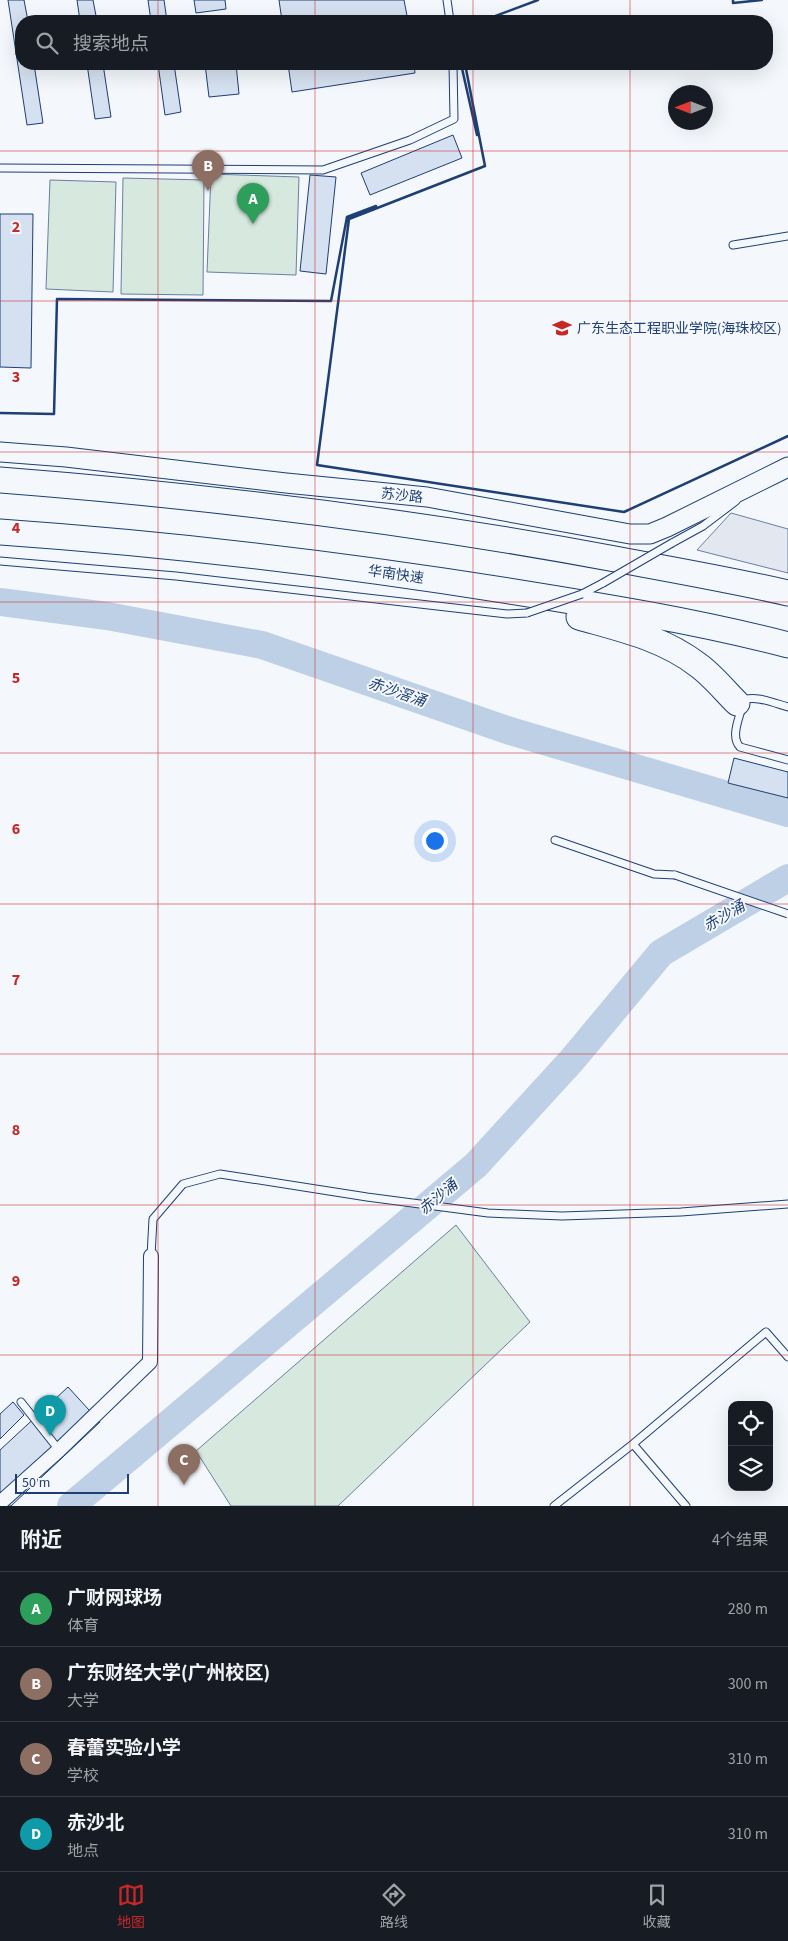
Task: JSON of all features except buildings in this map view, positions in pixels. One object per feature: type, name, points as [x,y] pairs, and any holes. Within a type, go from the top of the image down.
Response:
[{"type":"highway","points":[[0,480],[331,513],[513,540],[747,583],[788,593]]},
{"type":"highway","name":"华南快速","points":[[0,532],[177,547],[293,560],[463,584],[643,613],[788,645]]},
{"type":"highway","points":[[463,584],[627,630],[670,646],[700,666],[736,702]]},
{"type":"street","name":"苏沙路","points":[[0,452],[66,457],[286,483],[427,497],[630,534],[650,534],[667,528],[788,467]]},
{"type":"street","points":[[0,1503],[59,1450],[150,1362],[151,1256]]},
{"type":"lane","points":[[447,0],[449,15]]},
{"type":"lane","points":[[0,168],[323,170],[410,140],[454,119],[453,70]]},
{"type":"lane","points":[[733,244],[788,236]]},
{"type":"lane","points":[[0,561],[176,576],[507,614],[527,613],[582,594],[703,526],[770,476]]},
{"type":"lane","points":[[788,707],[759,699],[746,699],[736,702],[741,710],[735,736],[736,743],[740,747],[788,760]]},
{"type":"lane","points":[[555,840],[654,874],[675,875],[788,914]]},
{"type":"lane","points":[[151,1256],[153,1219],[183,1184],[220,1174],[488,1214],[562,1216],[681,1212],[788,1204]]},
{"type":"lane","points":[[554,1506],[633,1444],[766,1332],[788,1357]]},
{"type":"lane","points":[[21,1402],[59,1450]]},
{"type":"lane","points":[[633,1444],[686,1506]]},
{"type":"shaded area","points":[[211,174],[299,177],[296,275],[207,272]]},
{"type":"shaded area","points":[[123,178],[204,180],[203,295],[121,294]]},
{"type":"shaded area","points":[[50,180],[116,182],[113,292],[46,289]]},
{"type":"shaded area","points":[[731,513],[788,529],[788,573],[697,550]]},
{"type":"shaded area","points":[[456,1225],[530,1322],[338,1506],[231,1506],[196,1451]]},
{"type":"waterway","name":"赤沙滘涌","points":[[0,602],[107,616],[262,645],[510,731],[788,813]]},
{"type":"waterway","name":"赤沙涌","points":[[71,1506],[476,1165],[572,1060],[661,953],[788,878]]},
{"type":"wall","points":[[498,15],[538,0]]},
{"type":"wall","points":[[733,0],[733,3],[762,0]]},
{"type":"wall","points":[[462,70],[477,135]]},
{"type":"wall","points":[[466,70],[485,166],[349,219],[317,465],[624,512],[788,436]]},
{"type":"wall","points":[[0,413],[54,414],[57,299],[331,301],[347,217],[376,206]]},
{"type":"place","name":"广东财经大学(广州校区)","points":[[208,191]]},
{"type":"place","name":"广财网球场","points":[[253,224]]},
{"type":"place","name":"广东生态工程职业学院(海珠校区)","points":[[562,328]]},
{"type":"place","name":"赤沙北","points":[[50,1436]]},
{"type":"place","name":"春蕾实验小学","points":[[184,1485]]}]
